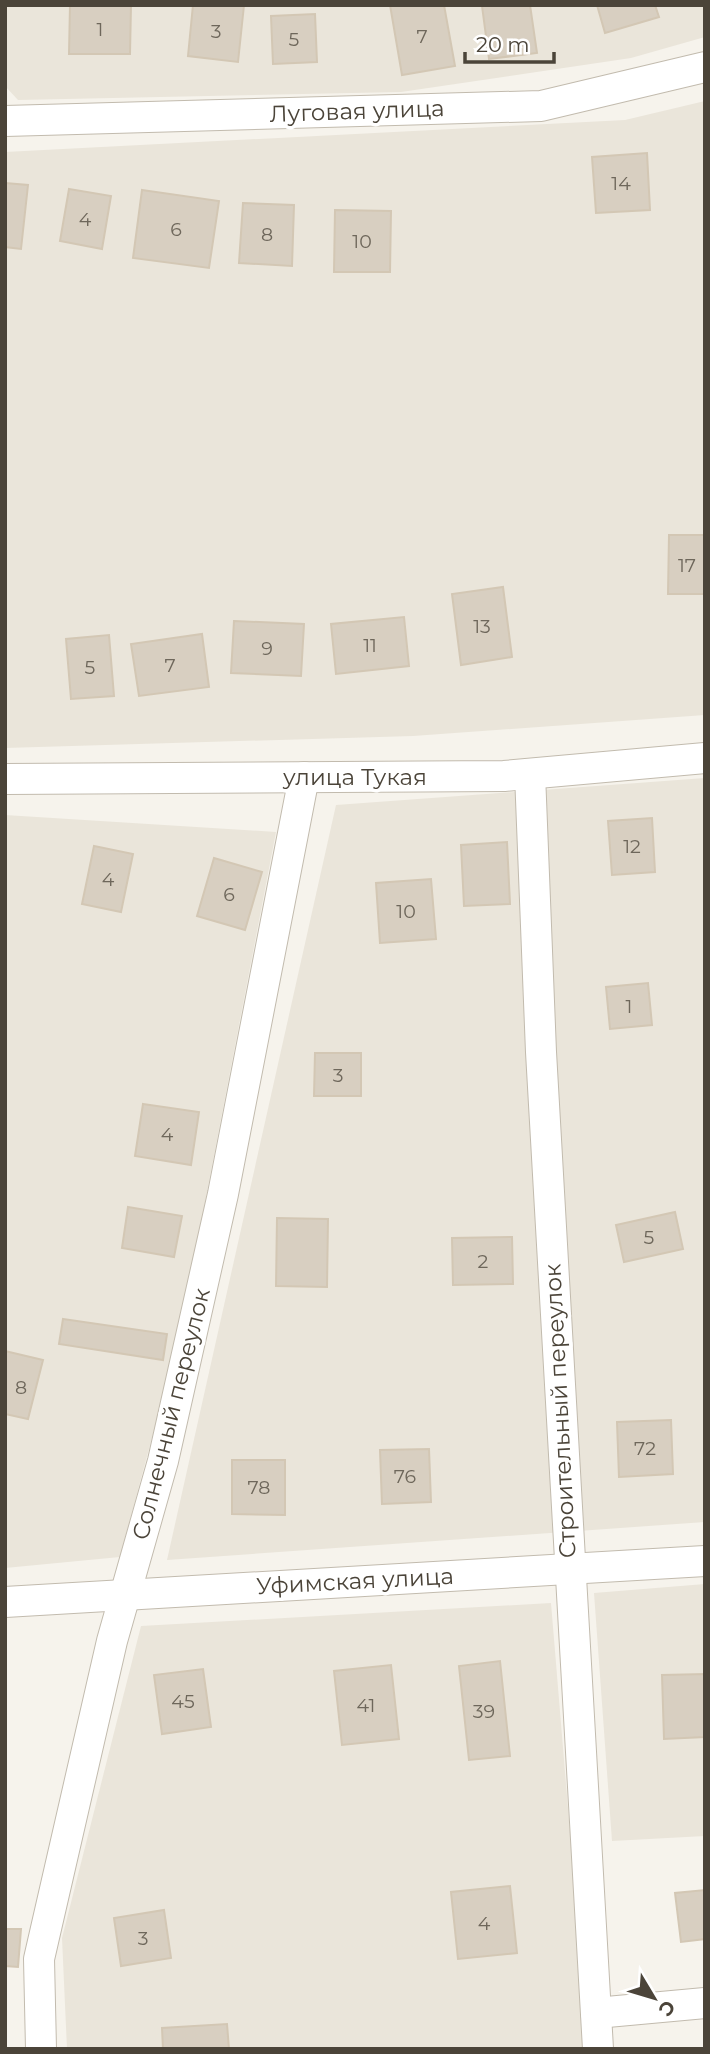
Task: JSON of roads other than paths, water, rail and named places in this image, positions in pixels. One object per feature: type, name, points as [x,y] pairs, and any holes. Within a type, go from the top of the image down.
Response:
[{"type":"street","name":"Луговая улица","points":[[5,121],[541,106],[705,67]]},
{"type":"street","name":"улица Тукая","points":[[5,779],[504,776],[705,758]]},
{"type":"street","name":"Строительный переулок","points":[[530,774],[541,1052],[598,2049]]},
{"type":"street","name":"Солнечный переулок","points":[[41,2049],[39,1959],[109,1654],[163,1461],[223,1194],[304,778]]},
{"type":"street","name":"Уфимская улица","points":[[5,1602],[705,1561]]},
{"type":"street","points":[[596,2013],[705,2003]]}]
